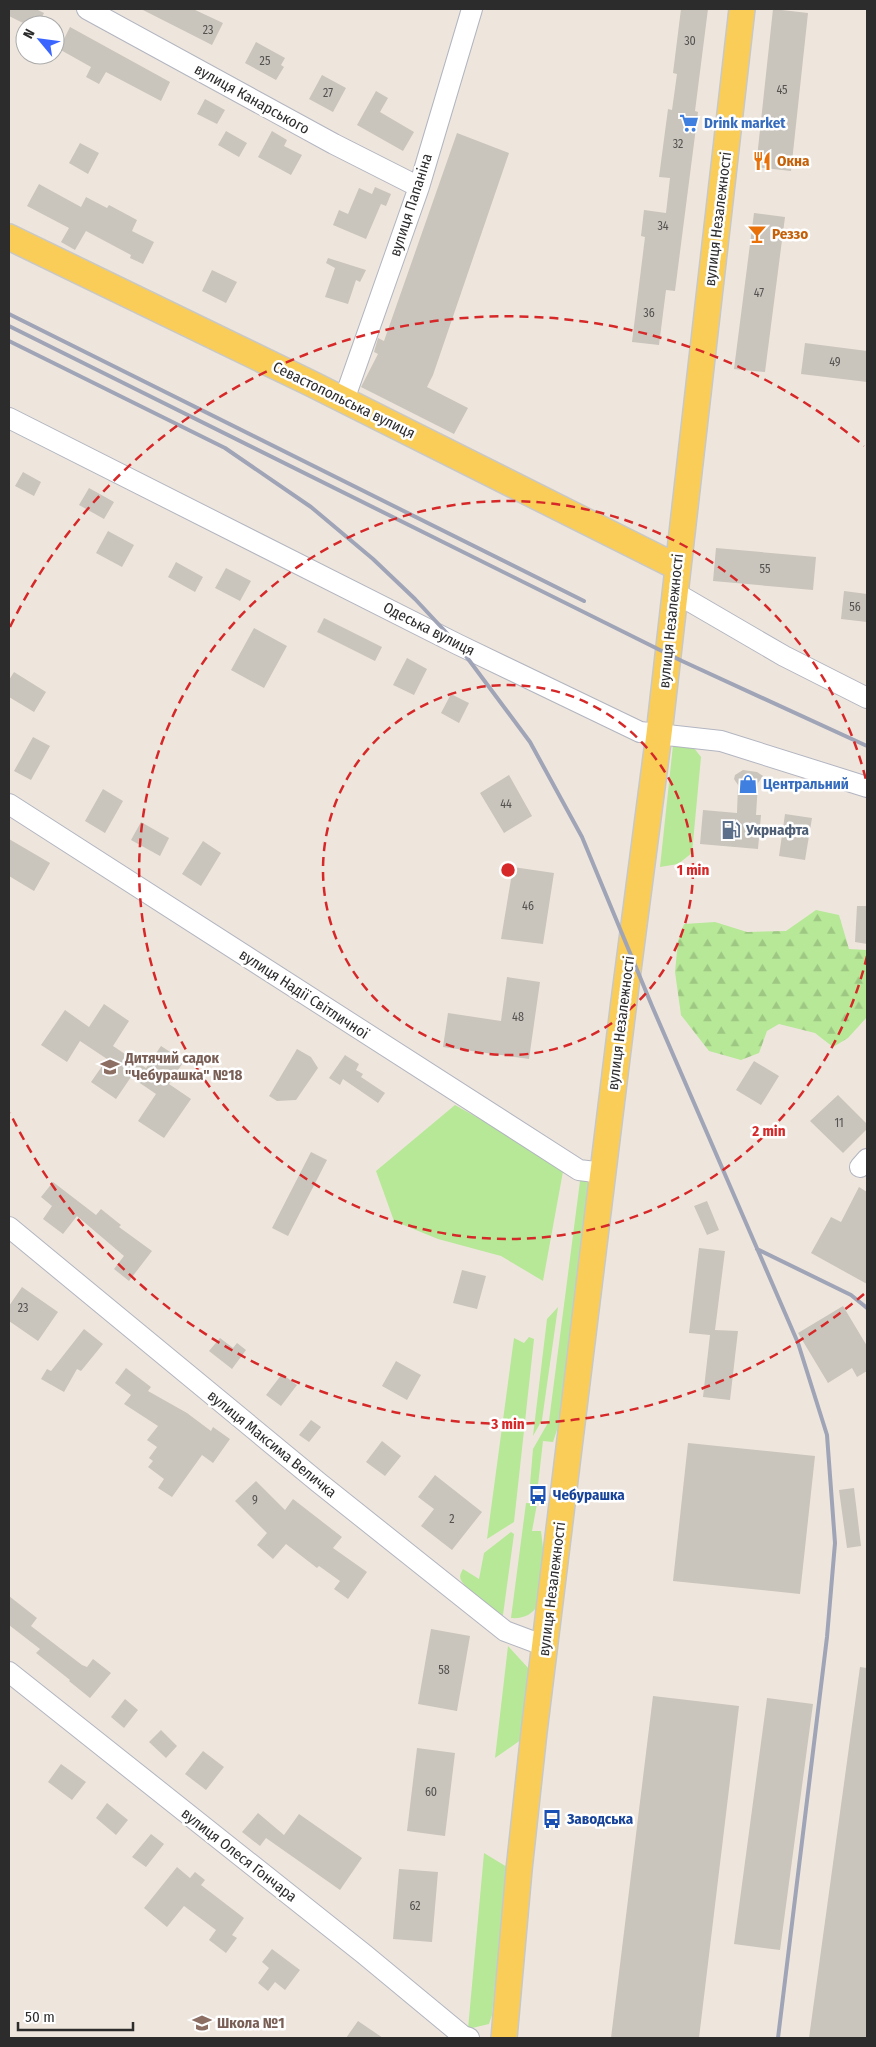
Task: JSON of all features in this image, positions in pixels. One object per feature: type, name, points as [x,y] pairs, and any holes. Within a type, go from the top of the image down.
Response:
[{"type":"main road","name":"вулиця Незалежності","points":[[504,2038],[519,1870],[545,1646],[658,734],[742,9]]},
{"type":"main road","name":"Севастопольська вулиця","points":[[9,237],[344,400],[677,567]]},
{"type":"street","name":"вулиця Канарського","points":[[87,9],[334,144],[419,187]]},
{"type":"street","name":"вулиця Папаніна","points":[[344,400],[419,187],[472,9]]},
{"type":"street","name":"Одеська вулиця","points":[[9,418],[457,644],[640,732],[674,734],[721,741],[867,787]]},
{"type":"street","points":[[674,592],[784,656],[867,698]]},
{"type":"street","name":"вулиця Надії Світличної","points":[[9,804],[579,1170],[603,1173]]},
{"type":"street","name":"вулиця Максима Величка","points":[[9,1226],[318,1482],[505,1631],[545,1646]]},
{"type":"street","name":"вулиця Олеся Гончара","points":[[9,1672],[357,1948],[463,2036],[469,2038]]},
{"type":"green space","points":[[673,745],[694,748],[701,757],[692,853],[678,864],[660,867]]},
{"type":"green space","points":[[816,910],[839,915],[849,949],[867,950],[867,1017],[848,1038],[833,1047],[815,1033],[779,1024],[767,1031],[759,1053],[741,1060],[709,1051],[681,1015],[675,972],[678,941],[684,924],[715,922],[747,932],[786,931]]},
{"type":"green space","points":[[455,1105],[564,1166],[543,1281],[501,1256],[438,1239],[394,1221],[376,1171]]},
{"type":"green space","points":[[580,1181],[589,1181],[561,1418],[553,1442],[543,1441],[538,1485],[530,1484],[533,1449],[549,1421]]},
{"type":"green space","points":[[558,1307],[542,1420],[533,1436],[547,1319]]},
{"type":"green space","points":[[529,1337],[534,1339],[514,1522],[487,1539],[514,1338],[524,1343]]},
{"type":"green space","points":[[526,1503],[537,1504],[532,1531],[541,1531],[544,1556],[538,1605],[527,1616],[511,1618]]},
{"type":"green space","points":[[511,1532],[514,1534],[503,1615],[493,1611],[480,1601],[464,1584],[460,1576],[463,1569],[479,1579],[484,1553]]},
{"type":"green space","points":[[508,1646],[530,1670],[525,1737],[495,1758]]},
{"type":"green space","points":[[484,1853],[507,1867],[492,2015],[489,2024],[468,2029]]},
{"type":"building","points":[[9,9],[36,9],[44,13],[43,15],[15,15],[15,19],[9,16]]},
{"type":"building","points":[[141,9],[193,9],[223,23],[212,45]]},
{"type":"building","points":[[681,9],[708,9],[695,111],[698,112],[675,291],[666,290],[659,345],[632,342],[645,237],[641,236],[644,210],[666,213],[670,178],[659,177],[668,109],[672,110],[677,74],[673,73]]},
{"type":"building","points":[[773,9],[808,13],[791,171],[756,167]]},
{"type":"building","points":[[70,27],[170,82],[161,101],[106,72],[99,84],[86,77],[91,67],[65,52],[65,37]]},
{"type":"building","points":[[256,42],[285,58],[281,65],[284,67],[276,80],[245,63]]},
{"type":"building","points":[[322,75],[346,88],[333,112],[309,99]]},
{"type":"building","points":[[376,91],[388,98],[380,112],[414,132],[403,151],[357,125]]},
{"type":"building","points":[[205,99],[225,110],[217,124],[197,114]]},
{"type":"building","points":[[226,131],[247,143],[239,157],[218,145]]},
{"type":"building","points":[[272,131],[287,140],[284,146],[302,155],[291,175],[258,157]]},
{"type":"building","points":[[457,133],[509,153],[433,375],[427,387],[468,408],[454,434],[361,387],[378,354],[374,352],[378,338],[384,341]]},
{"type":"building","points":[[80,143],[99,153],[88,174],[69,163]]},
{"type":"building","points":[[39,184],[81,207],[86,197],[107,208],[109,205],[137,220],[132,231],[154,242],[143,264],[130,258],[131,255],[86,231],[75,250],[61,242],[69,228],[27,206]]},
{"type":"building","points":[[375,187],[391,194],[386,206],[381,204],[366,239],[333,225],[339,210],[348,214],[359,188],[372,194]]},
{"type":"building","points":[[754,213],[785,217],[765,372],[734,369]]},
{"type":"building","points":[[328,258],[366,270],[360,282],[356,280],[348,304],[325,297],[335,268],[326,263]]},
{"type":"building","points":[[212,270],[237,282],[226,303],[202,291]]},
{"type":"building","points":[[805,343],[867,351],[867,382],[801,374]]},
{"type":"building","points":[[23,472],[41,482],[34,496],[15,486]]},
{"type":"building","points":[[89,488],[114,502],[104,519],[79,505]]},
{"type":"building","points":[[108,531],[134,545],[122,567],[96,553]]},
{"type":"building","points":[[716,548],[816,557],[813,590],[713,581]]},
{"type":"building","points":[[176,562],[203,577],[195,592],[168,577]]},
{"type":"building","points":[[226,568],[251,581],[240,601],[215,588]]},
{"type":"building","points":[[844,591],[867,594],[867,622],[841,619]]},
{"type":"building","points":[[324,618],[382,647],[375,661],[317,632]]},
{"type":"building","points":[[254,628],[287,646],[264,688],[231,670]]},
{"type":"building","points":[[407,658],[427,669],[414,695],[393,685]]},
{"type":"building","points":[[14,672],[46,692],[34,712],[9,697],[9,680]]},
{"type":"building","points":[[451,694],[469,703],[459,723],[441,713]]},
{"type":"building","points":[[33,737],[50,746],[31,780],[14,771]]},
{"type":"building","name":"Укрнафта","points":[[743,770],[757,772],[763,776],[758,783],[756,815],[761,815],[758,849],[700,844],[703,810],[737,813],[738,785],[734,779],[735,775]]},
{"type":"building","points":[[509,775],[532,816],[504,833],[480,793]]},
{"type":"building","points":[[103,789],[123,801],[105,833],[85,821]]},
{"type":"building","points":[[785,814],[812,818],[805,860],[779,856]]},
{"type":"building","points":[[141,822],[169,838],[160,856],[131,840]]},
{"type":"building","points":[[9,839],[50,863],[34,891],[9,876]]},
{"type":"building","points":[[203,841],[221,853],[201,886],[182,874]]},
{"type":"building","points":[[513,867],[554,873],[543,944],[501,939]]},
{"type":"building","points":[[857,906],[867,906],[867,944],[855,942]]},
{"type":"building","points":[[507,977],[540,982],[529,1059],[443,1047],[448,1013],[501,1021]]},
{"type":"building","points":[[104,1004],[129,1021],[113,1046],[146,1068],[161,1046],[184,1061],[169,1084],[191,1099],[164,1138],[138,1121],[156,1094],[131,1077],[116,1099],[91,1082],[107,1059],[80,1041],[67,1062],[41,1045],[65,1010],[89,1027]]},
{"type":"building","points":[[297,1049],[311,1057],[318,1068],[296,1100],[277,1101],[269,1096]]},
{"type":"building","points":[[345,1055],[359,1064],[356,1070],[363,1074],[361,1077],[385,1093],[378,1103],[343,1079],[340,1085],[329,1078]]},
{"type":"building","points":[[754,1061],[779,1076],[761,1105],[736,1090]]},
{"type":"building","points":[[838,1095],[867,1124],[867,1129],[843,1153],[810,1121]]},
{"type":"building","points":[[311,1152],[327,1160],[288,1236],[272,1228]]},
{"type":"building","points":[[53,1182],[96,1215],[101,1209],[121,1225],[119,1227],[152,1251],[129,1281],[114,1269],[124,1256],[77,1216],[63,1234],[43,1219],[52,1206],[41,1197]]},
{"type":"building","points":[[859,1187],[867,1192],[867,1284],[811,1253],[831,1217],[841,1222]]},
{"type":"building","points":[[707,1201],[719,1230],[707,1235],[694,1206]]},
{"type":"building","points":[[699,1248],[725,1251],[715,1330],[738,1331],[730,1400],[703,1397],[710,1335],[689,1333]]},
{"type":"building","points":[[462,1270],[486,1276],[477,1309],[453,1303]]},
{"type":"building","points":[[22,1287],[58,1312],[38,1341],[9,1321],[9,1306]]},
{"type":"building","points":[[843,1306],[867,1346],[867,1371],[857,1377],[852,1368],[828,1383],[798,1333]]},
{"type":"building","points":[[84,1329],[103,1344],[81,1371],[77,1369],[64,1392],[41,1379],[47,1369],[51,1371]]},
{"type":"building","points":[[220,1338],[233,1348],[237,1343],[246,1350],[232,1369],[209,1351]]},
{"type":"building","points":[[396,1361],[421,1375],[407,1400],[382,1386]]},
{"type":"building","points":[[126,1368],[151,1387],[148,1391],[187,1413],[211,1431],[213,1427],[230,1439],[213,1463],[202,1455],[172,1497],[158,1488],[164,1479],[148,1467],[153,1461],[149,1458],[157,1447],[147,1440],[158,1426],[124,1404],[131,1395],[115,1383]]},
{"type":"building","points":[[282,1374],[297,1385],[281,1406],[266,1395]]},
{"type":"building","points":[[311,1420],[321,1427],[309,1442],[299,1435]]},
{"type":"building","points":[[382,1441],[401,1456],[385,1476],[366,1462]]},
{"type":"building","points":[[688,1443],[815,1456],[800,1594],[673,1581]]},
{"type":"building","points":[[435,1475],[482,1512],[452,1550],[421,1526],[434,1509],[418,1497]]},
{"type":"building","points":[[256,1481],[285,1510],[293,1499],[342,1537],[333,1548],[367,1572],[348,1599],[334,1589],[340,1581],[319,1566],[317,1568],[286,1544],[273,1559],[257,1545],[267,1533],[235,1501]]},
{"type":"building","points":[[854,1488],[861,1546],[847,1548],[839,1490]]},
{"type":"building","points":[[9,1596],[37,1618],[31,1626],[82,1665],[87,1667],[93,1659],[111,1673],[90,1698],[36,1653],[40,1649],[9,1625]]},
{"type":"building","points":[[431,1629],[470,1636],[457,1711],[418,1704]]},
{"type":"building","points":[[860,1667],[867,1668],[867,2038],[809,2038]]},
{"type":"building","points":[[653,1696],[739,1706],[699,2038],[611,2038]]},
{"type":"building","points":[[767,1698],[813,1704],[780,1950],[734,1944]]},
{"type":"building","points":[[125,1699],[138,1710],[124,1728],[111,1717]]},
{"type":"building","points":[[161,1730],[177,1746],[166,1758],[149,1742]]},
{"type":"building","points":[[417,1748],[455,1753],[445,1836],[407,1831]]},
{"type":"building","points":[[203,1751],[224,1767],[206,1790],[185,1774]]},
{"type":"building","points":[[61,1764],[86,1782],[72,1800],[48,1782]]},
{"type":"building","points":[[107,1803],[128,1820],[116,1835],[96,1818]]},
{"type":"building","points":[[258,1813],[284,1835],[299,1814],[362,1858],[340,1890],[266,1838],[260,1846],[242,1832]]},
{"type":"building","points":[[151,1834],[164,1844],[146,1867],[132,1857]]},
{"type":"building","points":[[177,1867],[190,1878],[195,1872],[205,1880],[201,1885],[244,1918],[232,1935],[237,1938],[226,1953],[209,1940],[216,1930],[184,1906],[167,1927],[144,1908]]},
{"type":"building","points":[[399,1869],[438,1872],[432,1942],[393,1939]]},
{"type":"building","points":[[272,1949],[300,1970],[285,1990],[275,1982],[268,1991],[258,1983],[269,1968],[262,1962]]},
{"type":"building","points":[[358,2021],[383,2038],[346,2038]]},
{"type":"railway","points":[[9,314],[584,601]]},
{"type":"railway","points":[[9,326],[682,661],[867,746]]},
{"type":"railway","points":[[9,341],[225,448],[311,507],[373,559],[415,599],[457,644],[530,742],[582,837],[652,1006],[798,1343],[827,1435],[835,1543],[827,1637],[778,2038]]},
{"type":"railway","points":[[757,1249],[851,1295],[867,1308]]},
{"type":"place","name":"Drink market","points":[[689,123]]},
{"type":"place","name":"Окна","points":[[762,161]]},
{"type":"place","name":"Реззо","points":[[757,234]]},
{"type":"place","name":"Центральний","points":[[748,784]]},
{"type":"place","name":"Укрнафта","points":[[731,830]]},
{"type":"place","name":"Дитячий садок \"Чебурашка\" №18","points":[[110,1067]]},
{"type":"place","name":"Чебурашка","points":[[538,1495]]},
{"type":"place","name":"Заводська","points":[[552,1819]]},
{"type":"place","name":"Школа №1","points":[[202,2023]]}]
